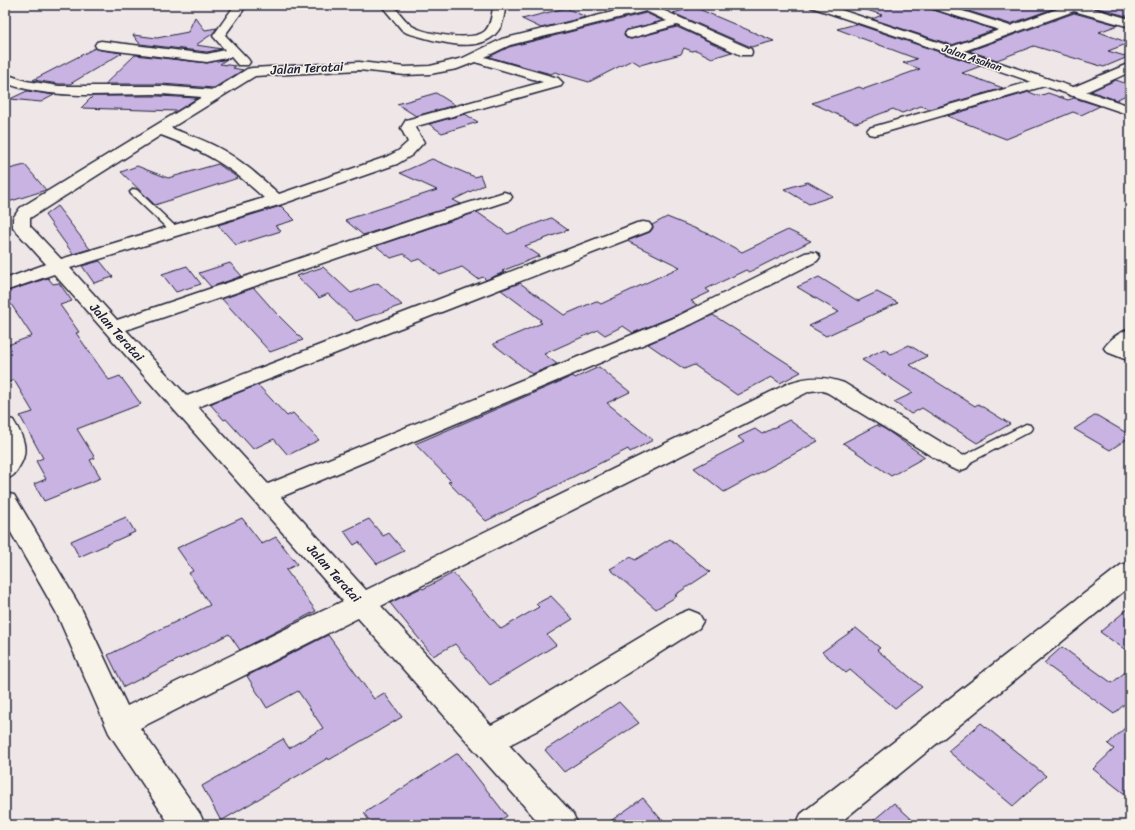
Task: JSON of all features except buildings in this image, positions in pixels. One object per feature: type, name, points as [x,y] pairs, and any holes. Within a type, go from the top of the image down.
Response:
[{"type":"street","points":[[235,5],[238,8],[219,36],[252,72]]},
{"type":"street","points":[[387,5],[406,27],[411,30],[460,41],[469,41],[487,36],[496,25],[497,12],[500,5]]},
{"type":"street","name":"Jalan Asahan","points":[[815,5],[1130,111]]},
{"type":"street","points":[[932,5],[1011,30]]},
{"type":"street","points":[[1050,5],[1073,7],[1130,23]]},
{"type":"street","points":[[651,6],[679,21],[746,52]]},
{"type":"street","name":"Jalan Teratai","points":[[562,825],[22,227],[21,218],[26,212],[252,72],[359,66],[405,71],[452,66],[480,55],[506,42],[651,6]]},
{"type":"street","points":[[953,51],[1073,7]]},
{"type":"street","points":[[631,34],[679,21]]},
{"type":"street","points":[[101,45],[207,58],[234,52]]},
{"type":"street","points":[[5,285],[58,266],[276,200],[400,157],[412,149],[416,142],[408,128],[411,123],[556,83],[480,55]]},
{"type":"street","points":[[1074,92],[1130,67]]},
{"type":"street","points":[[5,78],[40,87],[69,91],[156,90],[215,94]]},
{"type":"street","points":[[874,131],[1043,82]]},
{"type":"street","points":[[159,129],[191,141],[219,154],[241,169],[276,200]]},
{"type":"street","points":[[113,328],[431,220],[504,197]]},
{"type":"street","points":[[5,218],[26,212]]},
{"type":"street","points":[[183,406],[643,227]]},
{"type":"street","points":[[264,495],[685,320],[811,257]]},
{"type":"street","points":[[1130,335],[1114,348],[1130,355]]},
{"type":"street","points":[[120,724],[806,384],[826,384],[836,388],[959,463]]},
{"type":"street","points":[[5,425],[14,440],[15,450],[13,457],[5,471]]},
{"type":"street","points":[[5,501],[69,610],[120,724],[189,825]]},
{"type":"street","points":[[812,825],[1130,572]]},
{"type":"street","points":[[487,742],[525,722],[689,620]]},
{"type":"lane","points":[[134,192],[175,231]]},
{"type":"lane","points":[[959,463],[1026,428]]}]
